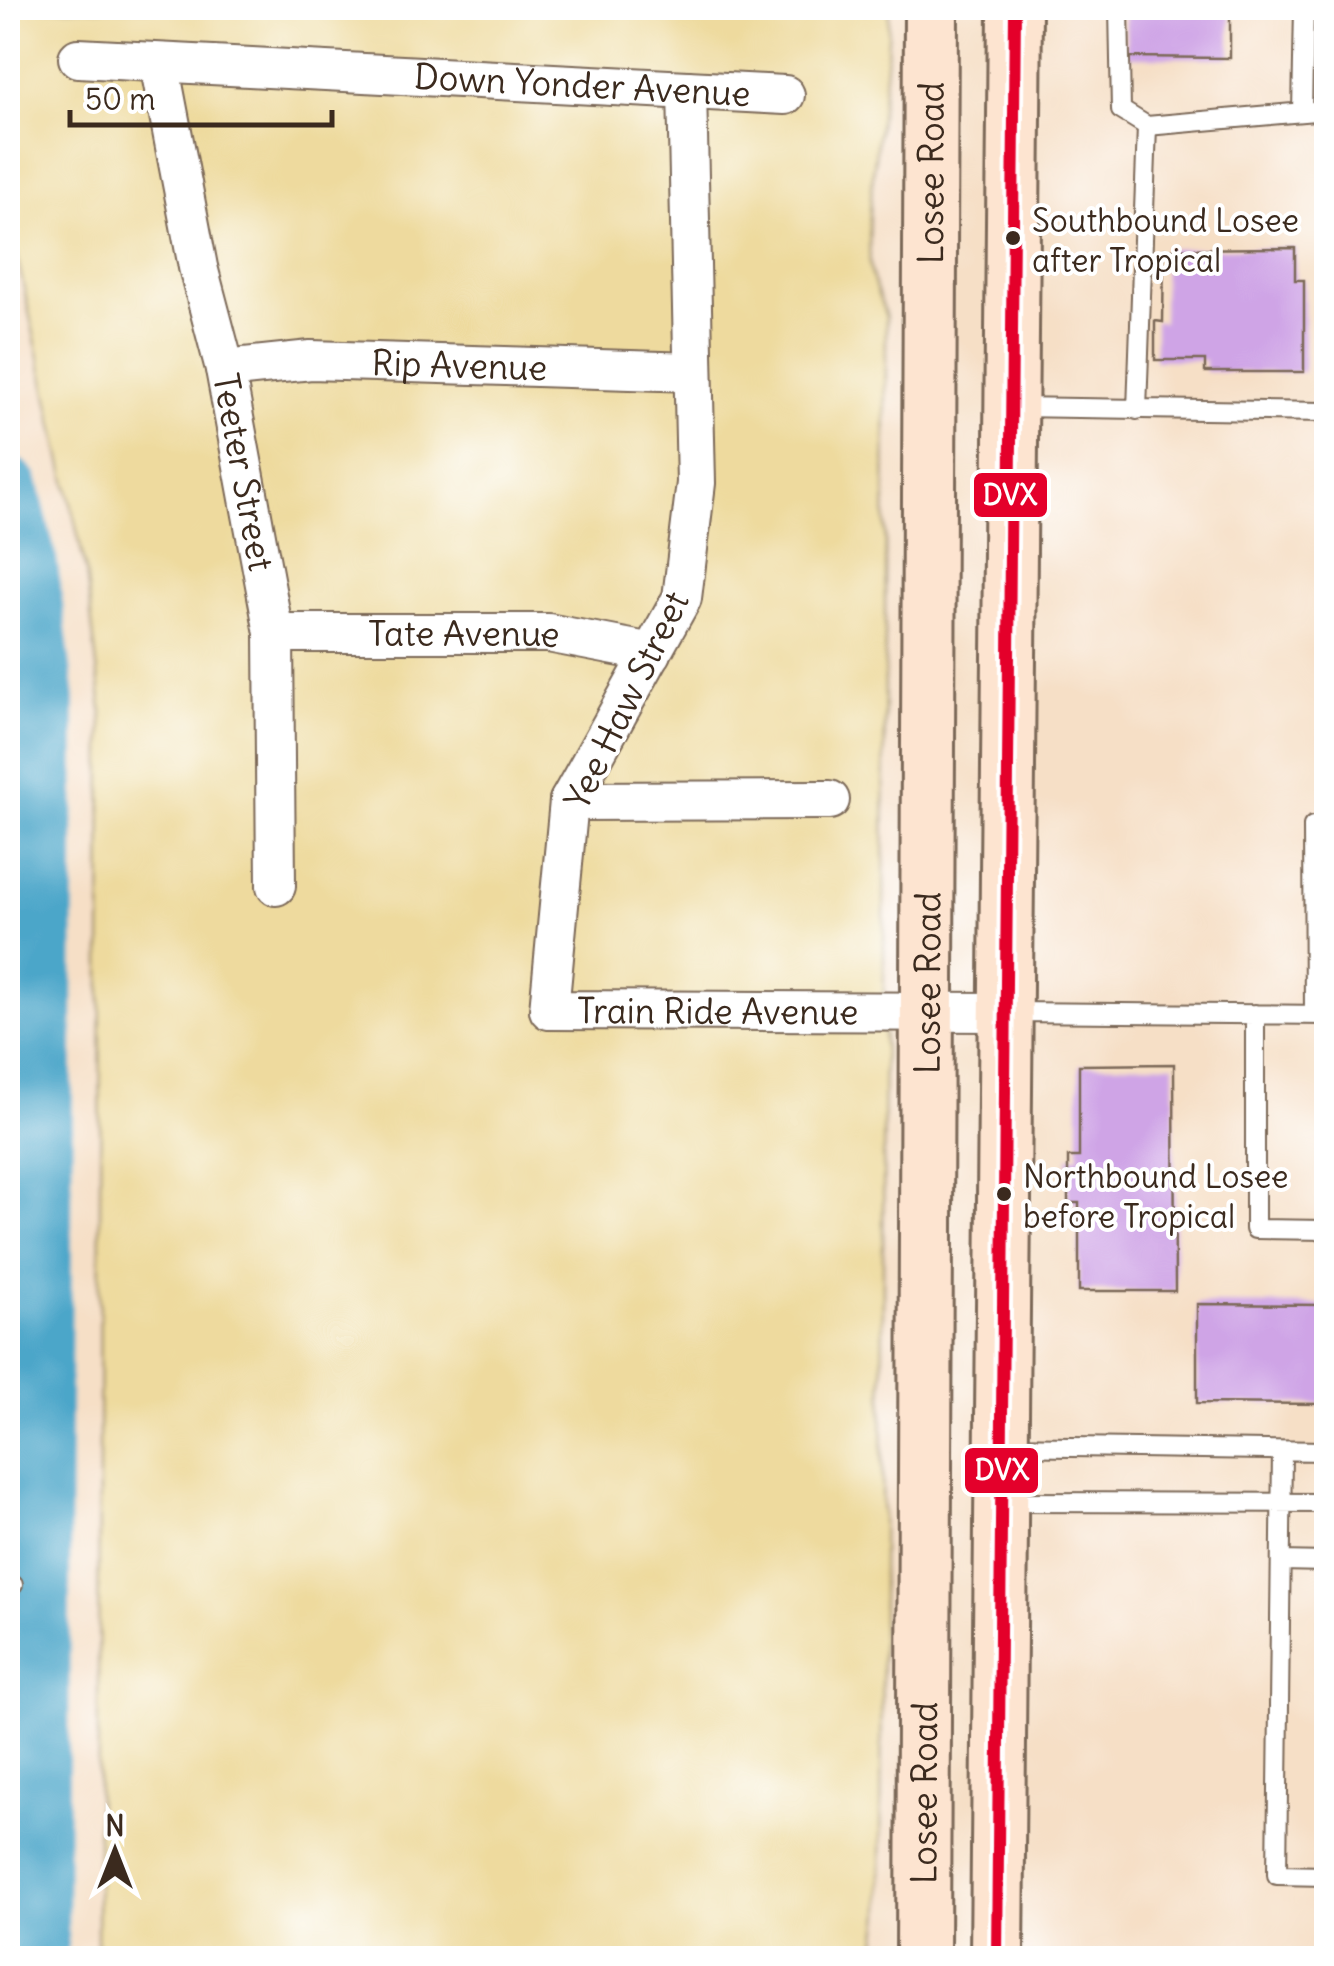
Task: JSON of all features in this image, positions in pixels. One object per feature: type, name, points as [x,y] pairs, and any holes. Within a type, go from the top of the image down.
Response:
[{"type":"main road","name":"Losee Road","points":[[924,1958],[924,1012],[931,8]]},
{"type":"main road","points":[[997,1958],[1015,8]]},
{"type":"street","name":"Down Yonder Avenue","points":[[78,58],[784,96]]},
{"type":"street","name":"Teeter Street","points":[[160,63],[198,267],[225,369],[274,633],[276,886]]},
{"type":"street","name":"Yee Haw Street","points":[[549,1010],[568,801],[682,598],[696,482],[687,90]]},
{"type":"street","name":"Rip Avenue","points":[[225,369],[310,360],[693,372]]},
{"type":"street","name":"Tate Avenue","points":[[274,633],[548,633],[652,654]]},
{"type":"street","points":[[568,801],[830,800]]},
{"type":"street","name":"Train Ride Avenue","points":[[549,1010],[1004,1012]]},
{"type":"lane","points":[[1120,8],[1121,110],[1146,126],[1326,110]]},
{"type":"lane","points":[[1302,112],[1304,8]]},
{"type":"lane","points":[[1137,410],[1146,126]]},
{"type":"lane","points":[[1010,407],[1326,412]]},
{"type":"lane","points":[[1004,1012],[1320,1015],[1313,826]]},
{"type":"lane","points":[[1255,1014],[1255,1229],[1326,1230]]},
{"type":"lane","points":[[1001,1446],[1326,1451]]},
{"type":"lane","points":[[1282,1451],[1277,1875],[1326,1876]]},
{"type":"lane","points":[[1000,1502],[1326,1503]]},
{"type":"lane","points":[[1281,1562],[1326,1562]]},
{"type":"sand","points":[[8,8],[889,8],[869,232],[871,271],[886,317],[881,1913],[875,1958],[97,1958],[102,710],[86,572],[8,216]]},
{"type":"building","points":[[1125,8],[1230,8],[1230,58],[1127,57]]},
{"type":"building","points":[[1295,248],[1295,280],[1304,280],[1304,372],[1205,372],[1205,360],[1155,360],[1155,321],[1163,322],[1164,249]]},
{"type":"building","points":[[1174,1064],[1175,1291],[1079,1291],[1079,1203],[1068,1203],[1068,1157],[1079,1157],[1079,1065]]},
{"type":"building","points":[[1197,1304],[1326,1305],[1326,1404],[1197,1403]]},
{"type":"waterway","points":[[8,488],[27,566],[44,700],[37,1958]]},
{"type":"transit line","name":"DVX","points":[[997,1958],[1015,8]]},
{"type":"place","name":"Southbound Losee after Tropical","points":[[1013,238]]},
{"type":"place","name":"Northbound Losee before Tropical","points":[[1004,1194]]}]
